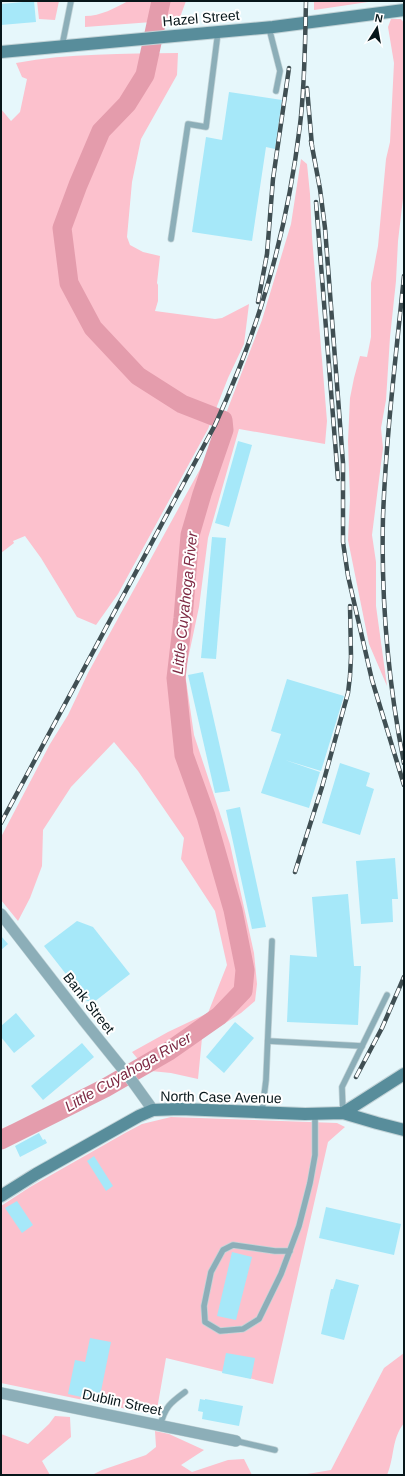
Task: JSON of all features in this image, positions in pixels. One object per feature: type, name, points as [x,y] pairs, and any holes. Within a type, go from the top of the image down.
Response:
[{"type":"street","name":"Hazel Street","points":[[1,52],[176,35],[269,28],[404,10]]},
{"type":"street","name":"Bank Street","points":[[1,914],[137,1087],[153,1110]]},
{"type":"street","points":[[343,1113],[404,1074]]},
{"type":"street","name":"North Case Avenue","points":[[1,1196],[36,1174],[139,1116],[153,1110],[180,1109],[315,1114],[343,1113]]},
{"type":"street","points":[[343,1113],[404,1130]]},
{"type":"street","name":"Dublin Street","points":[[1,1393],[236,1441]]},
{"type":"lane","points":[[62,47],[71,1]]},
{"type":"lane","points":[[269,28],[280,71],[276,91]]},
{"type":"lane","points":[[171,239],[188,124],[206,127],[218,32]]},
{"type":"lane","points":[[262,1112],[266,1080],[272,941]]},
{"type":"lane","points":[[343,1113],[342,1087],[387,995]]},
{"type":"lane","points":[[268,1040],[362,1046]]},
{"type":"lane","points":[[290,1251],[275,1251],[233,1245],[223,1250],[211,1272],[204,1306],[205,1322],[220,1330],[243,1330],[260,1319],[281,1274],[290,1251],[299,1226],[310,1183],[315,1155],[315,1114]]},
{"type":"lane","points":[[160,1426],[163,1413],[168,1405],[185,1392]]},
{"type":"lane","points":[[236,1441],[274,1450]]},
{"type":"shaded area","points":[[37,1],[59,1],[55,20],[39,19]]},
{"type":"shaded area","points":[[128,1],[186,1],[179,20],[85,27],[85,16],[102,13]]},
{"type":"shaded area","points":[[314,1],[375,1],[314,10]]},
{"type":"shaded area","points":[[391,19],[401,19],[404,23],[404,190],[398,241],[386,400],[381,428],[383,448],[372,535],[376,562],[376,606],[387,686],[369,644],[348,540],[350,499],[348,441],[350,398],[354,378],[360,356],[367,357],[371,337],[371,283],[378,246],[386,159],[390,142],[394,63],[388,27]]},
{"type":"shaded area","points":[[178,53],[177,75],[141,139],[132,182],[127,237],[130,245],[143,252],[160,256],[157,283],[158,301],[155,311],[215,319],[222,318],[249,304],[244,344],[228,378],[208,429],[118,594],[96,625],[77,617],[41,558],[25,536],[13,541],[14,543],[1,553],[1,109],[11,121],[20,112],[27,79],[22,77],[16,63],[56,57]]},
{"type":"shaded area","points":[[301,159],[307,164],[310,194],[312,237],[327,421],[325,444],[239,429],[208,538],[199,607],[185,673],[194,735],[230,844],[254,953],[257,984],[255,1001],[241,1013],[202,1038],[198,1079],[171,1073],[151,1071],[142,1064],[132,1052],[168,1032],[208,1013],[227,965],[215,911],[181,859],[184,838],[138,771],[114,742],[71,787],[43,830],[42,866],[30,898],[18,921],[1,900],[1,837],[50,744],[68,715],[88,673],[215,442],[262,320],[291,224]]},
{"type":"shaded area","points":[[171,1117],[337,1123],[345,1127],[328,1142],[273,1384],[166,1358],[156,1415],[1,1383],[1,1206],[30,1187],[142,1124]]},
{"type":"shaded area","points":[[21,1124],[27,1126],[26,1131],[1,1144],[1,1129],[10,1125]]},
{"type":"shaded area","points":[[404,1353],[404,1423],[395,1442],[387,1475],[301,1475],[331,1470],[384,1368]]},
{"type":"shaded area","points":[[55,1416],[70,1417],[71,1437],[42,1461],[50,1475],[1,1475],[1,1434],[28,1444],[49,1424]]},
{"type":"shaded area","points":[[155,1431],[169,1434],[204,1450],[181,1465],[192,1472],[228,1460],[244,1459],[252,1475],[92,1475],[102,1470],[146,1455],[156,1447]]},
{"type":"building","points":[[34,1],[36,22],[1,25],[1,4]]},
{"type":"building","points":[[229,92],[282,100],[275,149],[266,147],[252,241],[192,232],[206,137],[222,140]]},
{"type":"building","points":[[238,441],[252,445],[229,527],[215,523]]},
{"type":"building","points":[[212,537],[226,538],[216,659],[201,658]]},
{"type":"building","points":[[203,672],[230,791],[215,793],[188,675]]},
{"type":"building","points":[[287,679],[344,696],[321,771],[285,760],[320,772],[309,808],[261,793],[281,734],[271,731]]},
{"type":"building","points":[[340,763],[370,773],[366,786],[374,789],[360,835],[322,823]]},
{"type":"building","points":[[240,807],[266,927],[252,929],[226,810]]},
{"type":"building","points":[[395,858],[398,899],[392,899],[393,922],[361,924],[356,861]]},
{"type":"building","points":[[348,894],[354,966],[361,966],[358,1025],[287,1022],[290,955],[317,957],[312,897]]},
{"type":"building","points":[[77,921],[93,927],[130,974],[94,1002],[87,1001],[44,946]]},
{"type":"building","points":[[1,936],[8,944],[1,950]]},
{"type":"building","points":[[16,1013],[35,1036],[14,1053],[1,1037],[1,1026]]},
{"type":"building","points":[[235,1022],[254,1038],[224,1073],[206,1057]]},
{"type":"building","points":[[82,1043],[94,1057],[43,1100],[31,1086]]},
{"type":"building","points":[[39,1133],[43,1140],[45,1139],[47,1143],[20,1157],[15,1146]]},
{"type":"building","points":[[94,1156],[113,1186],[106,1191],[87,1161]]},
{"type":"building","points":[[17,1201],[33,1225],[22,1233],[5,1208]]},
{"type":"building","points":[[326,1207],[401,1224],[394,1255],[319,1238]]},
{"type":"building","points":[[232,1252],[252,1257],[236,1320],[217,1316]]},
{"type":"building","points":[[336,1279],[359,1285],[344,1340],[321,1334],[331,1289],[333,1289]]},
{"type":"building","points":[[90,1338],[111,1342],[99,1401],[68,1394],[75,1360],[85,1362]]},
{"type":"building","points":[[226,1353],[255,1358],[251,1379],[222,1373]]},
{"type":"building","points":[[200,1399],[243,1406],[239,1426],[202,1419],[203,1412],[198,1411]]},
{"type":"waterway","name":"Little Cuyahoga River","points":[[1,1140],[105,1088],[169,1051],[219,1016],[243,991],[245,970],[233,910],[206,816],[184,755],[176,678],[190,535],[202,494],[224,430],[223,420],[182,404],[138,376],[93,328],[69,283],[62,228],[101,131],[127,104],[145,75],[161,1]]},
{"type":"railway","points":[[1,823],[215,425],[245,352],[270,278],[288,203],[300,125],[303,94],[306,1]]},
{"type":"railway","points":[[258,302],[267,254],[273,179],[289,68]]},
{"type":"railway","points":[[307,88],[312,146]]},
{"type":"railway","points":[[311,141],[320,189],[325,228],[343,463],[343,542],[348,576],[372,680],[404,785]]},
{"type":"railway","points":[[316,202],[338,479]]},
{"type":"railway","points":[[404,276],[386,456],[383,517],[383,579],[387,640],[398,733],[404,763]]},
{"type":"railway","points":[[295,872],[322,787],[348,693],[351,657],[350,606]]},
{"type":"railway","points":[[356,1077],[382,1028],[404,977]]}]
